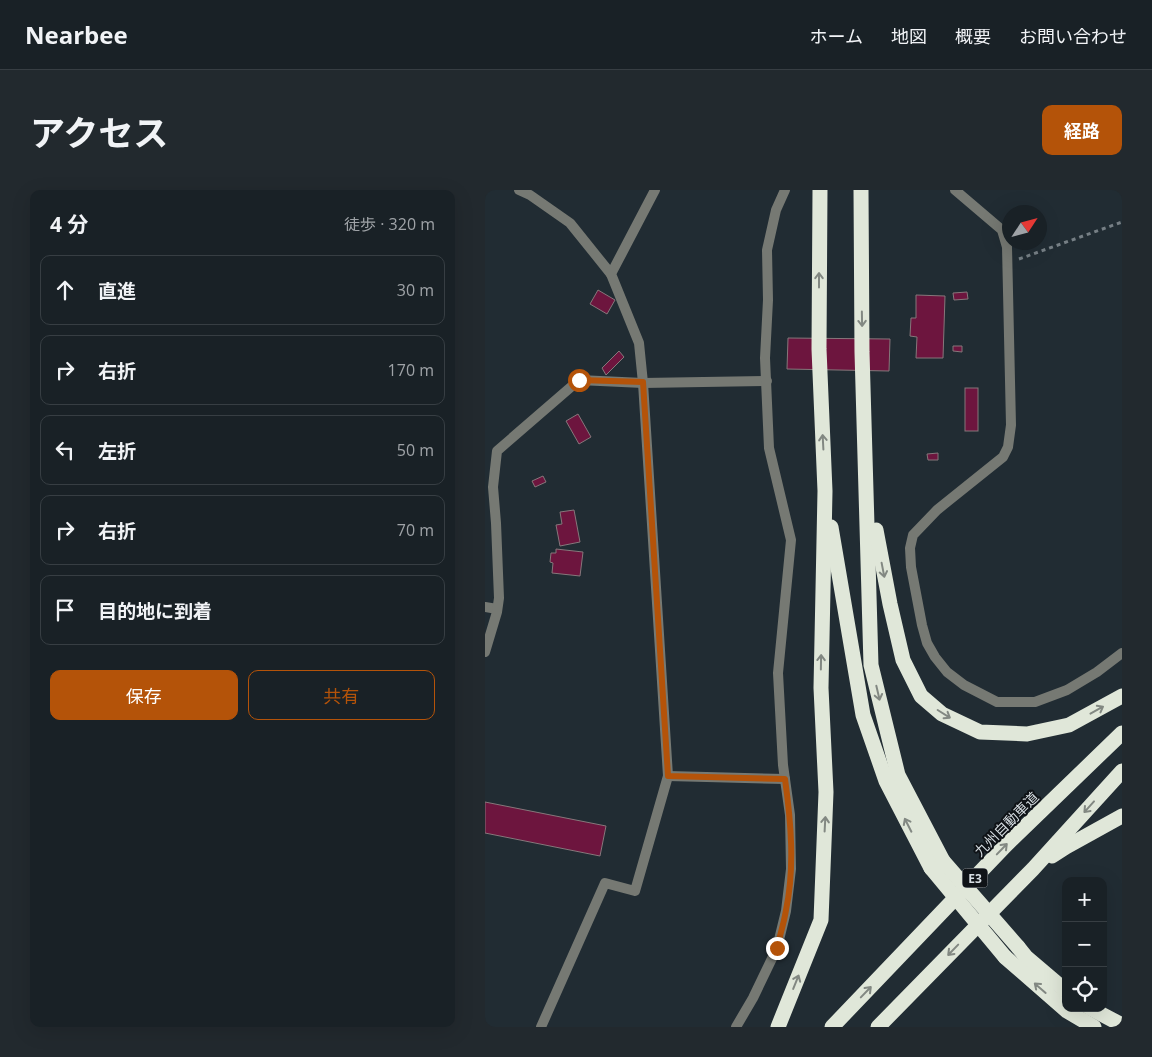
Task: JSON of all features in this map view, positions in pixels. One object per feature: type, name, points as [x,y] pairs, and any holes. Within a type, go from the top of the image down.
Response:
[{"type":"highway","points":[[778,1027],[821,920],[826,792],[821,688],[825,491],[819,349],[821,193]]},
{"type":"highway","points":[[862,193],[863,352],[871,666],[898,775],[937,864],[1026,957],[1062,987]]},
{"type":"highway","points":[[867,487],[903,660],[921,696],[942,714],[980,732],[1027,734],[1069,725],[1122,696]]},
{"type":"highway","points":[[825,491],[863,715],[886,782],[937,864],[1005,957],[1067,1011],[1094,1027]]},
{"type":"highway","name":"九州自動車道","points":[[832,1027],[1005,846],[1122,733]]},
{"type":"highway","name":"E3","points":[[878,1027],[1033,869],[1122,771]]},
{"type":"highway","points":[[1033,869],[1066,847],[1122,816]]},
{"type":"highway","points":[[1098,1012],[1122,1025]]},
{"type":"street","points":[[519,190],[530,195],[570,224],[611,274],[639,343],[668,776],[635,891],[605,882],[541,1027]]},
{"type":"street","points":[[611,274],[655,190]]},
{"type":"street","points":[[735,1027],[753,998],[777,948],[786,911],[791,849],[790,815],[785,779],[778,673],[791,540],[769,448],[765,358],[768,300],[767,250],[776,210],[785,190]]},
{"type":"street","points":[[955,190],[1002,230],[1007,247],[1011,425],[1009,447],[1003,457],[937,510],[913,535],[910,548],[911,567],[927,643],[947,672],[963,685],[997,702],[1035,702],[1067,690],[1097,672],[1122,653]]},
{"type":"street","points":[[485,652],[499,598],[497,542],[489,486],[497,451],[579,380],[643,382],[767,380]]},
{"type":"street","points":[[485,607],[497,609]]},
{"type":"street","points":[[668,776],[785,779]]},
{"type":"path","points":[[1007,264],[1122,222]]},
{"type":"building","points":[[598,290],[615,300],[607,314],[590,304]]},
{"type":"building","points":[[967,292],[968,299],[954,300],[953,293]]},
{"type":"building","points":[[916,295],[945,296],[943,358],[916,358],[917,337],[910,336],[911,318],[916,318]]},
{"type":"building","points":[[788,338],[890,339],[889,371],[787,369]]},
{"type":"building","points":[[953,346],[962,346],[962,352],[953,351]]},
{"type":"building","points":[[619,351],[624,357],[606,375],[602,368]]},
{"type":"building","points":[[965,388],[978,388],[978,431],[965,431]]},
{"type":"building","points":[[578,414],[591,437],[579,444],[566,421]]},
{"type":"building","points":[[938,453],[938,460],[928,460],[927,454]]},
{"type":"building","points":[[543,476],[546,482],[535,487],[532,481]]},
{"type":"building","points":[[574,510],[580,542],[560,546],[556,525],[562,524],[560,512]]},
{"type":"building","points":[[556,549],[583,552],[580,576],[552,573],[551,553],[556,553]]},
{"type":"building","points":[[485,802],[606,826],[600,856],[485,833]]},
{"type":"route","points":[[579,380],[643,382],[668,776],[785,779],[790,815],[791,869],[786,911],[777,948]]}]
